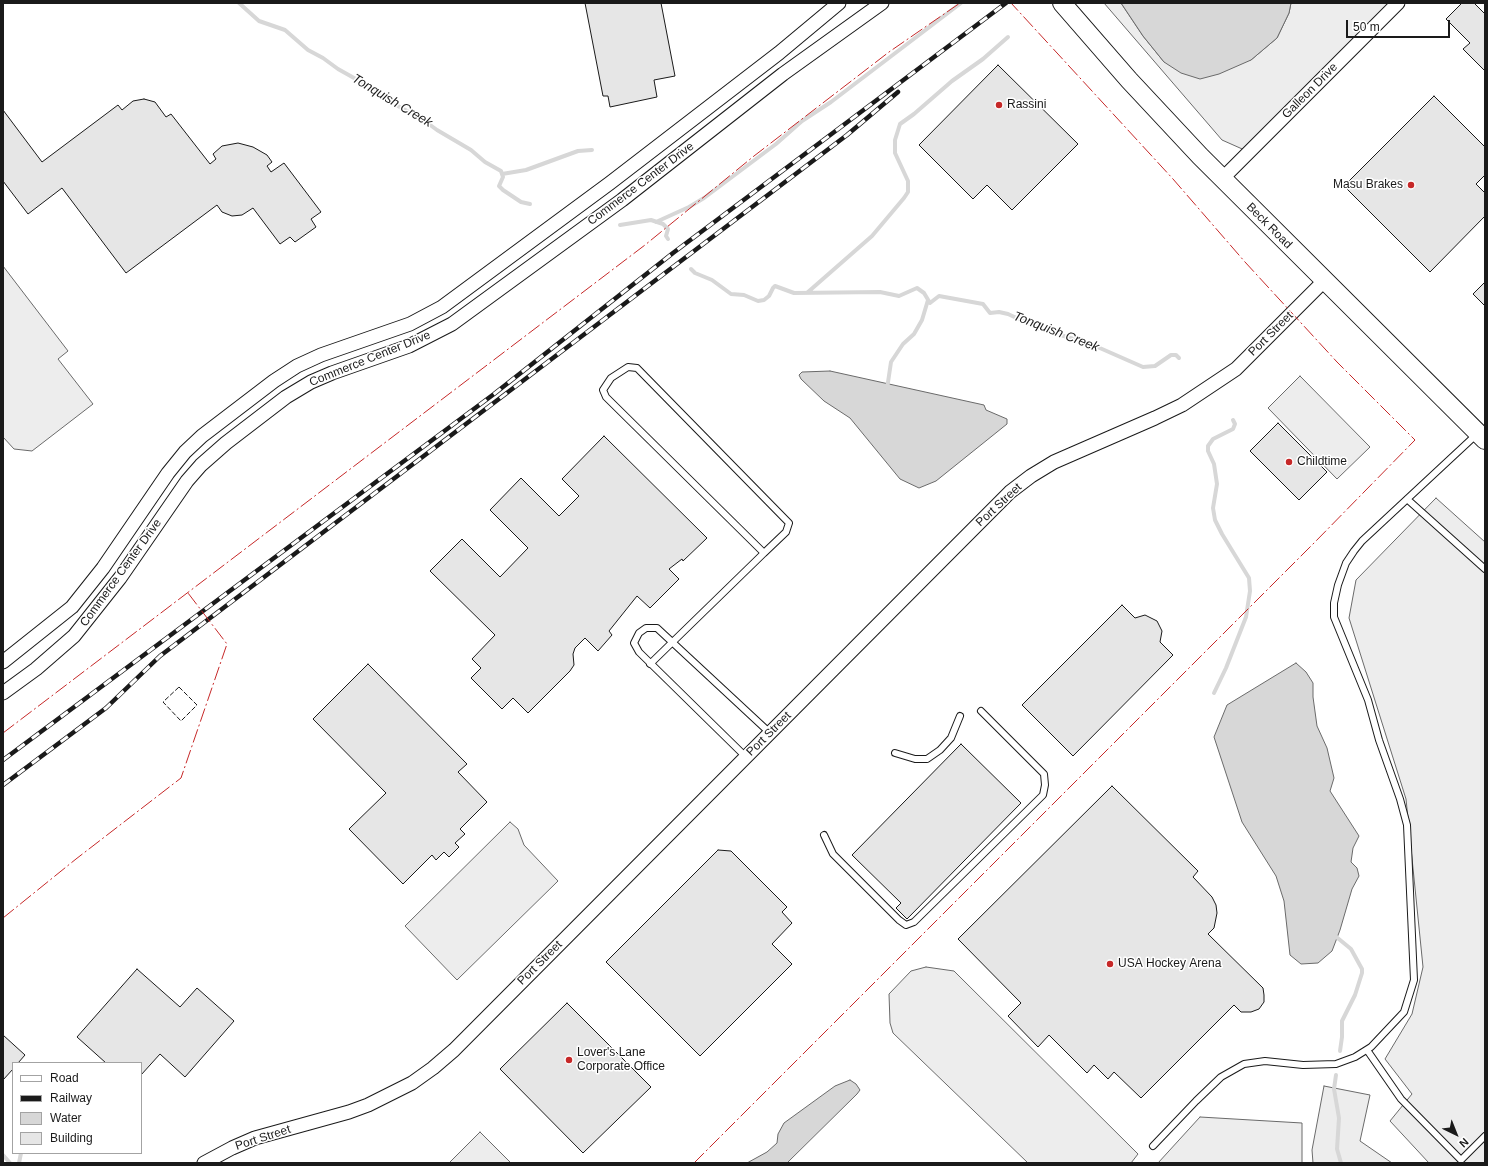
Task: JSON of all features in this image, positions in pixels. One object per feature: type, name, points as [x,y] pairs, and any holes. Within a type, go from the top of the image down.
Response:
[{"type":"main road","name":"Beck Road","points":[[1062,3],[1129,80],[1222,179],[1481,436]]},
{"type":"street","name":"Commerce Center Drive","points":[[3,662],[72,607],[103,568],[168,473],[185,452],[202,436],[274,381],[297,366],[321,355],[410,324],[442,307],[610,183],[775,56],[839,3]]},
{"type":"street","name":"Commerce Center Drive","points":[[3,693],[36,669],[74,636],[120,578],[188,481],[201,465],[226,443],[286,397],[311,382],[332,372],[409,346],[452,324],[622,200],[783,74],[882,3]]},
{"type":"street","name":"Galleon Drive","points":[[1222,179],[1398,3]]},
{"type":"street","points":[[610,183],[622,200]]},
{"type":"street","name":"Port Street","points":[[204,1163],[255,1138],[349,1112],[368,1105],[412,1083],[433,1068],[454,1050],[1010,492],[1031,476],[1054,462],[1182,405],[1236,369],[1324,281]]},
{"type":"lane","points":[[650,664],[786,532],[789,523],[637,368],[628,367],[611,378],[603,390],[606,397],[764,553]]},
{"type":"lane","points":[[1154,1146],[1196,1100],[1221,1077],[1244,1064],[1265,1061],[1304,1065],[1332,1064],[1355,1057],[1371,1048],[1404,1012],[1414,980],[1407,832],[1400,799],[1379,740],[1368,700],[1334,617],[1334,603],[1338,585],[1346,563],[1362,541],[1481,436]]},
{"type":"lane","points":[[1407,500],[1485,569]]},
{"type":"lane","points":[[746,757],[639,652],[634,643],[639,633],[646,628],[657,628],[770,733]]},
{"type":"lane","points":[[824,835],[833,854],[899,920],[906,925],[914,922],[1043,795],[1045,784],[1044,774],[981,711]]},
{"type":"lane","points":[[895,753],[915,759],[927,759],[940,750],[951,738],[960,716]]},
{"type":"lane","points":[[1367,1050],[1402,1099],[1461,1160],[1485,1136]]},
{"type":"shaded area","points":[[1104,3],[1121,3],[1143,36],[1164,62],[1251,60],[1277,38],[1289,13],[1291,3],[1398,3],[1249,152],[1222,140]]},
{"type":"shaded area","points":[[3,266],[68,351],[58,359],[93,404],[32,451],[14,449],[3,437]]},
{"type":"shaded area","points":[[1300,376],[1370,447],[1337,479],[1268,408]]},
{"type":"shaded area","points":[[1436,498],[1485,542],[1485,1163],[1429,1163],[1390,1121],[1412,1094],[1385,1059],[1412,1014],[1423,967],[1406,799],[1349,618],[1356,580]]},
{"type":"shaded area","points":[[510,822],[518,829],[524,845],[558,881],[457,980],[405,926]]},
{"type":"shaded area","points":[[926,967],[954,971],[1138,1154],[1131,1163],[1028,1163],[893,1033],[890,1023],[889,994],[911,971]]},
{"type":"shaded area","points":[[1324,1086],[1370,1095],[1360,1141],[1392,1163],[1313,1163],[1312,1150]]},
{"type":"shaded area","points":[[1200,1117],[1302,1123],[1302,1163],[1158,1163]]},
{"type":"shaded area","points":[[480,1132],[511,1163],[449,1163]]},
{"type":"water","points":[[1121,3],[1291,3],[1289,13],[1277,38],[1251,60],[1219,74],[1200,79],[1181,73],[1164,62],[1143,36]]},
{"type":"water","points":[[830,371],[984,405],[986,410],[1007,419],[1007,424],[936,481],[919,488],[900,479],[850,418],[824,401],[801,379],[799,375],[802,372]]},
{"type":"water","points":[[1296,663],[1306,672],[1313,683],[1313,697],[1317,726],[1327,748],[1334,778],[1330,791],[1359,836],[1353,848],[1351,862],[1357,868],[1359,876],[1352,889],[1332,951],[1318,963],[1301,964],[1290,955],[1284,901],[1276,876],[1242,822],[1214,737],[1227,705]]},
{"type":"water","points":[[850,1080],[856,1084],[860,1090],[857,1094],[787,1163],[747,1163],[767,1152],[777,1143],[778,1134],[784,1123],[835,1086]]},
{"type":"building","points":[[585,3],[661,3],[675,76],[654,80],[657,97],[610,107],[608,96],[603,96]]},
{"type":"building","points":[[1462,3],[1474,3],[1485,14],[1485,71],[1463,49],[1470,43],[1446,19]]},
{"type":"building","name":"Rassini","points":[[998,65],[1078,144],[1012,210],[987,185],[973,199],[919,145]]},
{"type":"building","name":"Masu Brakes","points":[[1434,96],[1485,147],[1485,175],[1476,184],[1485,193],[1485,216],[1430,272],[1344,186]]},
{"type":"building","points":[[144,99],[155,102],[166,117],[171,114],[210,164],[216,159],[213,154],[222,146],[238,143],[253,147],[267,155],[272,162],[267,166],[271,172],[284,163],[321,212],[311,219],[316,227],[295,242],[290,237],[280,244],[253,208],[242,215],[232,216],[222,212],[217,205],[126,273],[62,188],[28,214],[3,181],[3,110],[42,162],[118,105],[122,110],[133,101]]},
{"type":"building","points":[[1485,282],[1485,306],[1473,294]]},
{"type":"building","name":"Childtime","points":[[1278,423],[1327,472],[1299,500],[1250,451]]},
{"type":"building","points":[[604,436],[707,538],[683,561],[682,559],[669,569],[679,579],[650,608],[637,596],[609,631],[612,635],[598,651],[585,638],[575,648],[573,654],[574,665],[570,671],[528,713],[513,698],[502,709],[471,678],[481,668],[472,659],[495,635],[430,571],[462,539],[500,577],[528,548],[490,510],[521,478],[559,516],[579,496],[562,479]]},
{"type":"building","points":[[1122,605],[1135,618],[1145,615],[1157,621],[1162,631],[1160,642],[1173,655],[1073,756],[1022,705]]},
{"type":"building","points":[[368,664],[467,764],[458,772],[487,802],[460,829],[465,834],[455,843],[459,847],[449,857],[444,852],[436,860],[432,855],[403,884],[349,829],[386,793],[313,719]]},
{"type":"building","points":[[961,744],[1021,803],[907,919],[896,908],[901,903],[852,855]]},
{"type":"building","name":"USA Hockey Arena","points":[[1112,786],[1198,871],[1193,877],[1212,897],[1216,905],[1217,913],[1214,928],[1208,934],[1263,988],[1264,995],[1264,1002],[1259,1009],[1251,1012],[1241,1012],[1234,1005],[1141,1098],[1114,1072],[1108,1079],[1094,1065],[1087,1073],[1049,1035],[1038,1047],[1008,1016],[1021,1003],[958,939]]},
{"type":"building","points":[[718,850],[731,851],[787,907],[782,912],[792,923],[772,944],[792,964],[700,1056],[606,962]]},
{"type":"building","points":[[137,969],[180,1007],[197,988],[234,1021],[185,1077],[160,1054],[142,1074],[142,1062],[105,1062],[77,1037]]},
{"type":"building","points":[[567,1003],[651,1087],[583,1153],[500,1069]]},
{"type":"building","points":[[3,1035],[25,1055],[19,1062],[12,1062],[12,1070],[3,1080]]},
{"type":"waterway","name":"Tonquish Creek","points":[[239,3],[259,21],[285,30],[308,50],[379,92],[398,106],[422,119],[437,130],[471,150],[485,162],[501,171],[503,177],[499,186],[503,190],[521,202],[530,204]]},
{"type":"waterway","points":[[656,222],[689,207],[704,198],[776,144],[802,121],[831,102],[961,3]]},
{"type":"waterway","points":[[808,292],[872,236],[908,192],[908,181],[895,153],[895,140],[900,124],[914,114],[952,81],[983,59],[1008,37]]},
{"type":"waterway","points":[[502,174],[526,170],[578,151],[592,150]]},
{"type":"waterway","name":"Tonquish Creek","points":[[620,225],[651,220],[663,224],[668,229],[666,236],[668,239]]},
{"type":"waterway","name":"Tonquish Creek","points":[[691,269],[695,273],[712,280],[731,294],[744,295],[758,301],[764,300],[769,296],[775,286],[794,293],[880,292],[899,296],[917,288],[924,293],[930,303],[939,296],[983,304],[990,313],[999,312],[1008,314],[1038,328],[1093,345],[1143,367],[1155,366],[1171,355],[1176,355],[1179,358]]},
{"type":"waterway","points":[[887,389],[891,362],[903,344],[914,334],[922,320],[928,300]]},
{"type":"waterway","points":[[1214,693],[1226,668],[1246,617],[1250,591],[1249,578],[1222,534],[1215,520],[1213,508],[1217,484],[1214,464],[1208,451],[1208,446],[1213,439],[1233,429],[1235,424],[1233,420]]},
{"type":"waterway","points":[[1334,935],[1351,949],[1362,969],[1355,995],[1342,1021],[1340,1051]]},
{"type":"waterway","points":[[1336,1075],[1334,1089],[1339,1118],[1337,1149],[1341,1163]]},
{"type":"waterway","points":[[19,1163],[21,1154]]},
{"type":"waterway","points":[[3,1155],[10,1163]]},
{"type":"railway","points":[[3,760],[494,394],[673,253],[1006,3]]},
{"type":"railway","points":[[3,785],[106,708],[160,656],[847,135],[898,92]]},
{"type":"fence","points":[[179,687],[197,705],[181,721],[163,702],[179,687]]},
{"type":"power","points":[[3,733],[645,245],[754,156],[889,52],[960,3]]},
{"type":"power","points":[[694,1163],[1315,542],[1415,440],[1337,362],[1245,262],[1173,179],[1011,3]]},
{"type":"power","points":[[3,918],[76,859],[181,778],[227,644],[188,593]]},
{"type":"place","name":"Rassini","points":[[999,105]]},
{"type":"place","name":"Masu Brakes","points":[[1411,185]]},
{"type":"place","name":"Childtime","points":[[1289,462]]},
{"type":"place","name":"USA Hockey Arena","points":[[1110,964]]},
{"type":"place","name":"Lover's Lane Corporate Office","points":[[569,1060]]}]
